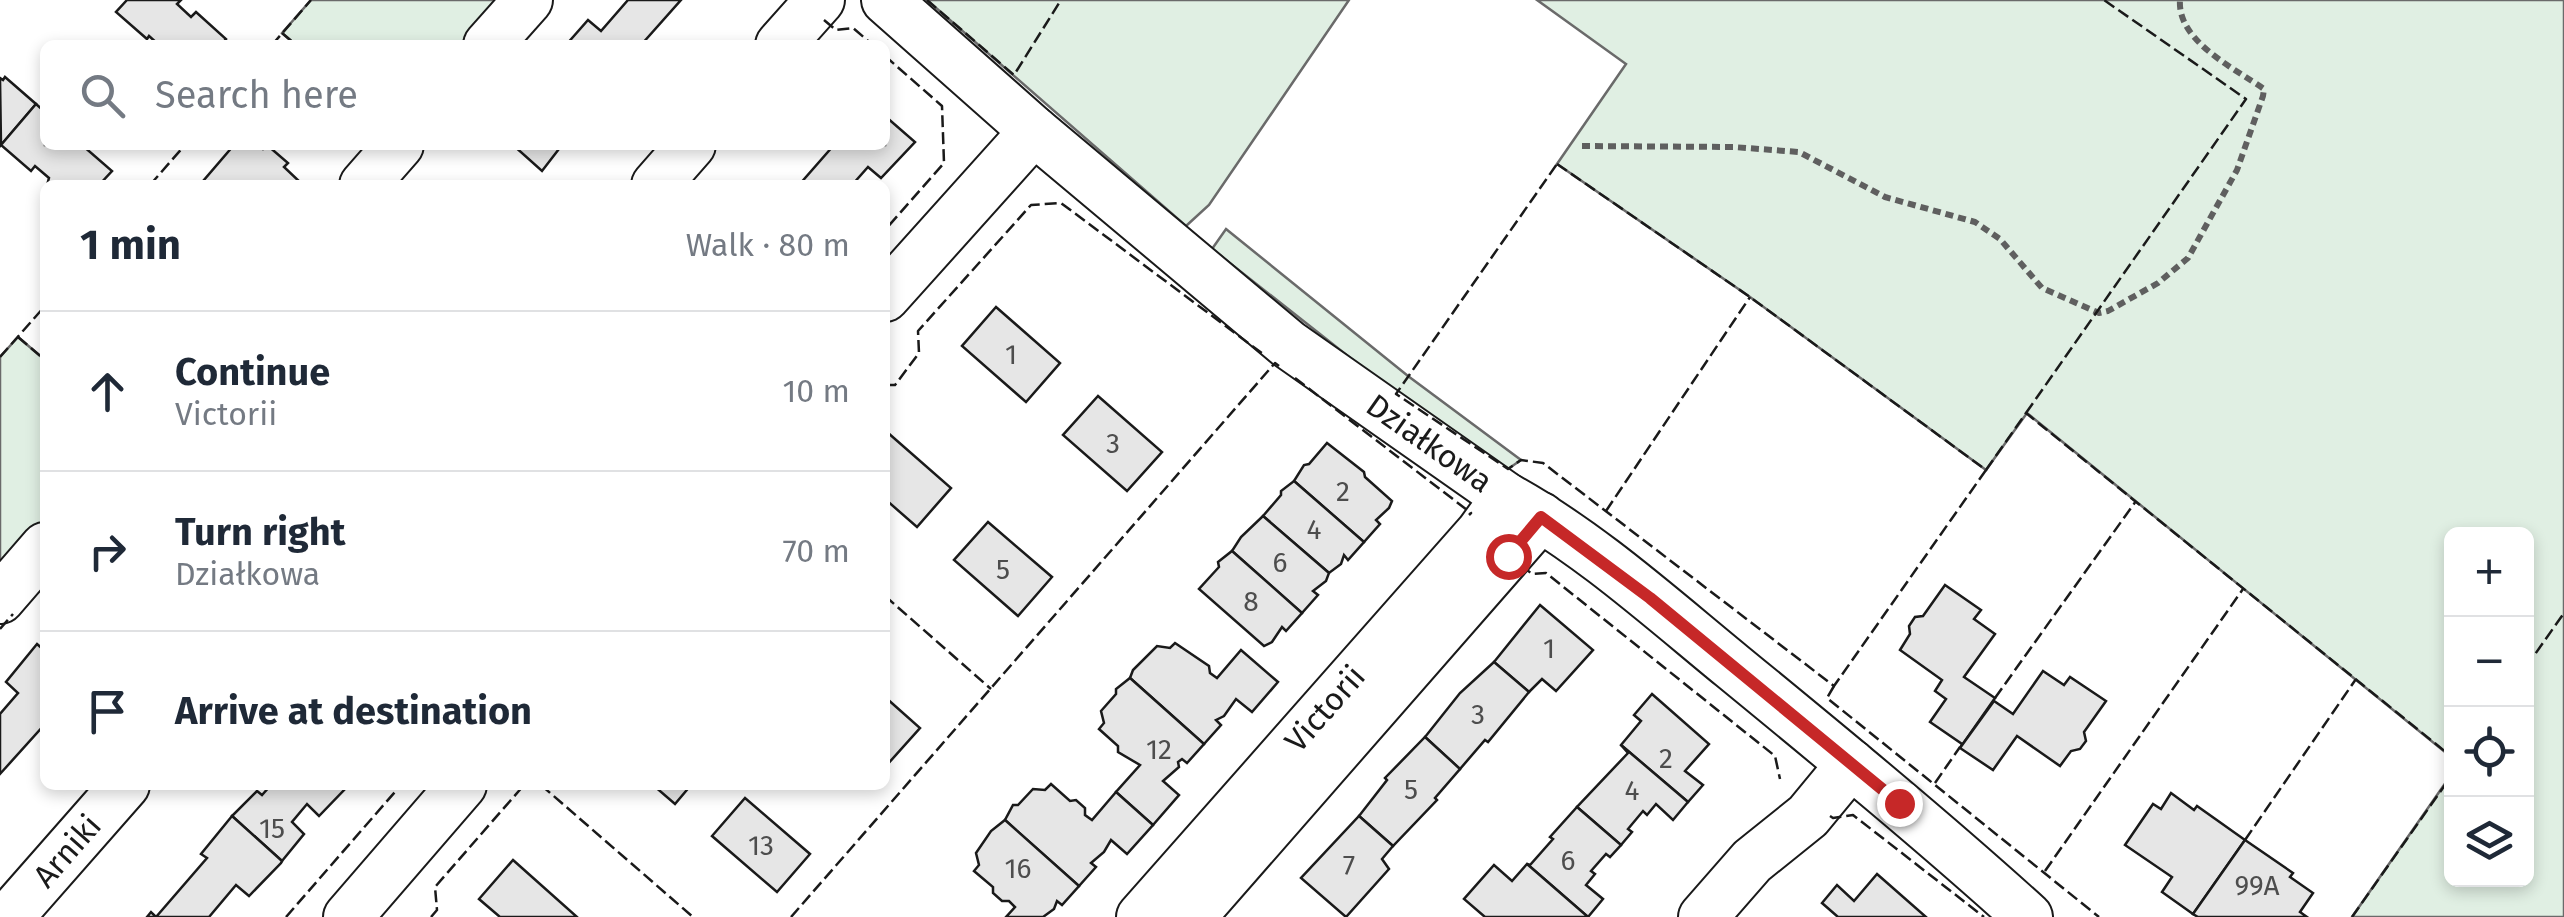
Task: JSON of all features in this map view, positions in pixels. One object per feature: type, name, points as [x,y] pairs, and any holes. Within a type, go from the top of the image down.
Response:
[{"type":"street","points":[[492,40],[528,0]]},
{"type":"street","points":[[784,40],[820,0]]},
{"type":"street","name":"Działkowa","points":[[886,0],[1034,131],[1288,344],[1650,598],[1926,825],[2028,917]]},
{"type":"street","points":[[890,292],[1034,131]]},
{"type":"street","points":[[368,180],[395,150]]},
{"type":"street","points":[[660,180],[688,150]]},
{"type":"street","name":"Victorii","points":[[1141,917],[1480,533],[1524,507]]},
{"type":"street","name":"Victorii","points":[[1191,917],[1524,507]]},
{"type":"street","points":[[0,598],[40,553]]},
{"type":"street","points":[[1703,917],[1752,861],[1799,824],[1839,754]]},
{"type":"street","name":"Arniki","points":[[9,917],[122,790]]},
{"type":"street","points":[[348,917],[458,790]]},
{"type":"path","points":[[1582,146],[1732,146],[1800,152],[1885,197],[1974,222],[2000,238],[2042,288],[2098,313],[2108,311],[2158,283],[2188,258],[2237,170],[2264,96],[2264,89],[2188,31],[2179,14],[2180,0]]},
{"type":"green space","points":[[311,0],[503,0],[467,40],[290,40],[282,33]]},
{"type":"green space","points":[[927,0],[1349,0],[1209,205],[1186,226]]},
{"type":"green space","points":[[1537,0],[2564,0],[2564,917],[2352,917],[2444,785],[2444,887],[2534,887],[2534,527],[2444,527],[2444,751],[2027,413],[1986,470],[1750,297],[1557,164],[1626,64]]},
{"type":"green space","points":[[1226,229],[1408,376],[1521,460],[1508,469],[1396,394],[1212,249]]},
{"type":"green space","points":[[18,337],[40,356],[40,525],[0,570],[0,357]]},
{"type":"building","points":[[127,0],[181,0],[177,4],[191,17],[196,12],[226,39],[147,39],[116,12]]},
{"type":"building","points":[[628,0],[681,0],[645,40],[570,40],[588,20],[601,31]]},
{"type":"building","points":[[5,77],[36,104],[1,145],[0,78]]},
{"type":"building","points":[[36,104],[40,108],[40,150],[88,150],[112,171],[104,180],[48,180],[35,166],[31,171],[1,145]]},
{"type":"building","points":[[890,120],[915,142],[881,178],[868,167],[856,180],[803,180],[830,150],[890,150]]},
{"type":"building","points":[[230,150],[273,150],[288,163],[284,167],[298,180],[204,180]]},
{"type":"building","points":[[519,150],[558,150],[542,171]]},
{"type":"building","points":[[996,307],[1060,363],[1026,402],[962,346]]},
{"type":"building","points":[[1098,396],[1162,452],[1127,491],[1063,435]]},
{"type":"building","points":[[890,435],[951,488],[917,527],[890,503]]},
{"type":"building","points":[[1327,443],[1392,501],[1376,520],[1380,524],[1364,542],[1294,481]]},
{"type":"building","points":[[1294,481],[1364,542],[1348,560],[1344,555],[1341,564],[1329,573],[1263,516],[1281,491]]},
{"type":"building","points":[[1263,516],[1329,573],[1326,581],[1313,591],[1318,595],[1302,613],[1232,551]]},
{"type":"building","points":[[988,522],[1052,577],[1018,616],[954,560]]},
{"type":"building","points":[[1232,551],[1302,613],[1286,631],[1282,627],[1272,642],[1264,646],[1199,589],[1219,567],[1218,562]]},
{"type":"building","points":[[1945,585],[1981,610],[1974,619],[1995,634],[1964,677],[1995,698],[1960,748],[1962,744],[1930,722],[1946,699],[1935,691],[1942,680],[1900,650],[1915,617],[1923,616]]},
{"type":"building","points":[[1540,605],[1593,650],[1556,691],[1542,679],[1529,692],[1494,662]]},
{"type":"building","points":[[1175,643],[1209,666],[1210,673],[1217,678],[1241,650],[1278,682],[1252,712],[1236,699],[1224,716],[1216,720],[1221,725],[1204,744],[1130,678],[1157,646],[1170,648]]},
{"type":"building","points":[[37,644],[40,647],[40,730],[0,774],[0,714],[18,693],[6,682]]},
{"type":"building","points":[[1494,662],[1529,692],[1460,769],[1425,737],[1460,693]]},
{"type":"building","points":[[2043,671],[2064,685],[2070,677],[2106,701],[2084,732],[2086,741],[2080,749],[2071,751],[2060,766],[2017,736],[1993,770],[1960,748],[1994,701],[2013,714]]},
{"type":"building","points":[[1130,678],[1204,744],[1187,763],[1182,759],[1178,762],[1179,767],[1163,781],[1179,795],[1153,825],[1116,792],[1140,765],[1118,752],[1118,746],[1099,729],[1104,723],[1101,711],[1116,689]]},
{"type":"building","points":[[1652,694],[1709,744],[1685,771],[1703,785],[1688,802],[1621,745],[1641,721],[1634,715]]},
{"type":"building","points":[[890,701],[920,728],[890,762]]},
{"type":"building","points":[[1425,737],[1460,769],[1393,846],[1359,816],[1385,778]]},
{"type":"building","points":[[1621,745],[1688,802],[1673,820],[1656,804],[1647,815],[1643,811],[1621,845],[1577,807],[1628,753]]},
{"type":"building","points":[[1051,784],[1070,801],[1076,800],[1092,820],[1116,792],[1153,825],[1127,854],[1111,840],[1091,863],[1096,867],[1079,886],[1005,820],[1013,805],[1018,805],[1033,789],[1045,790]]},
{"type":"building","points":[[266,790],[344,790],[319,816],[307,804],[292,822],[304,834],[282,861],[232,816],[257,791],[262,795]]},
{"type":"building","points":[[659,790],[687,790],[675,804]]},
{"type":"building","points":[[2171,793],[2245,840],[2193,914],[2162,892],[2172,877],[2125,845],[2153,804],[2161,809]]},
{"type":"building","points":[[745,798],[810,854],[777,892],[712,836]]},
{"type":"building","points":[[1577,807],[1621,845],[1610,857],[1606,854],[1591,871],[1595,874],[1586,885],[1603,899],[1588,917],[1527,864],[1553,839],[1550,837]]},
{"type":"building","points":[[232,816],[282,861],[249,896],[236,885],[209,917],[156,917],[207,858],[201,854]]},
{"type":"building","points":[[1359,816],[1393,846],[1382,859],[1389,869],[1346,917],[1301,878]]},
{"type":"building","points":[[1005,820],[1079,886],[1062,905],[1057,901],[1054,909],[1043,917],[1006,917],[1015,907],[1002,901],[974,871],[979,865],[976,853],[991,831]]},
{"type":"building","points":[[2245,840],[2293,873],[2290,877],[2313,893],[2300,912],[2307,917],[2193,914]]},
{"type":"building","points":[[513,860],[577,917],[500,917],[479,899]]},
{"type":"building","points":[[1527,864],[1588,917],[1485,917],[1464,899],[1494,865],[1512,881]]},
{"type":"building","points":[[1877,874],[1926,917],[1838,917],[1822,903],[1837,885],[1854,901]]},
{"type":"fence","points":[[276,40],[311,0]]},
{"type":"fence","points":[[927,0],[1014,75],[1061,0]]},
{"type":"fence","points":[[2026,413],[2246,99],[2104,0]]},
{"type":"fence","points":[[824,20],[836,30],[853,28],[867,40]]},
{"type":"fence","points":[[282,33],[290,40]]},
{"type":"fence","points":[[890,60],[942,106],[944,163],[890,224]]},
{"type":"fence","points":[[154,180],[181,150]]},
{"type":"fence","points":[[1557,164],[1750,297],[1986,470],[1834,686],[1543,463],[1521,460],[1508,469],[1396,394],[1557,164]]},
{"type":"fence","points":[[890,385],[895,385],[919,353],[918,331],[1031,205],[1061,203],[1263,354]]},
{"type":"fence","points":[[1606,511],[1750,297]]},
{"type":"fence","points":[[0,357],[40,312]]},
{"type":"fence","points":[[18,337],[40,356]]},
{"type":"fence","points":[[791,917],[1275,363],[1279,366]]},
{"type":"fence","points":[[1295,378],[1469,515]]},
{"type":"fence","points":[[1986,470],[2026,413],[2444,751]]},
{"type":"fence","points":[[1995,698],[2136,501]]},
{"type":"fence","points":[[1521,565],[1532,574],[1546,573],[1775,756],[1780,779]]},
{"type":"fence","points":[[2045,871],[2243,589]]},
{"type":"fence","points":[[890,600],[991,689]]},
{"type":"fence","points":[[2534,656],[2564,613]]},
{"type":"fence","points":[[0,629],[13,614]]},
{"type":"fence","points":[[2245,840],[2356,679]]},
{"type":"fence","points":[[1834,686],[1827,698],[2099,917]]},
{"type":"fence","points":[[1935,783],[1960,747]]},
{"type":"fence","points":[[2352,917],[2444,786]]},
{"type":"fence","points":[[286,917],[397,790]]},
{"type":"fence","points":[[431,917],[437,910],[435,887],[520,790]]},
{"type":"fence","points":[[547,790],[693,917]]},
{"type":"fence","points":[[1830,816],[1853,815],[1984,917]]},
{"type":"route","points":[[1508,556],[1541,517],[1650,598],[1899,803]]}]
